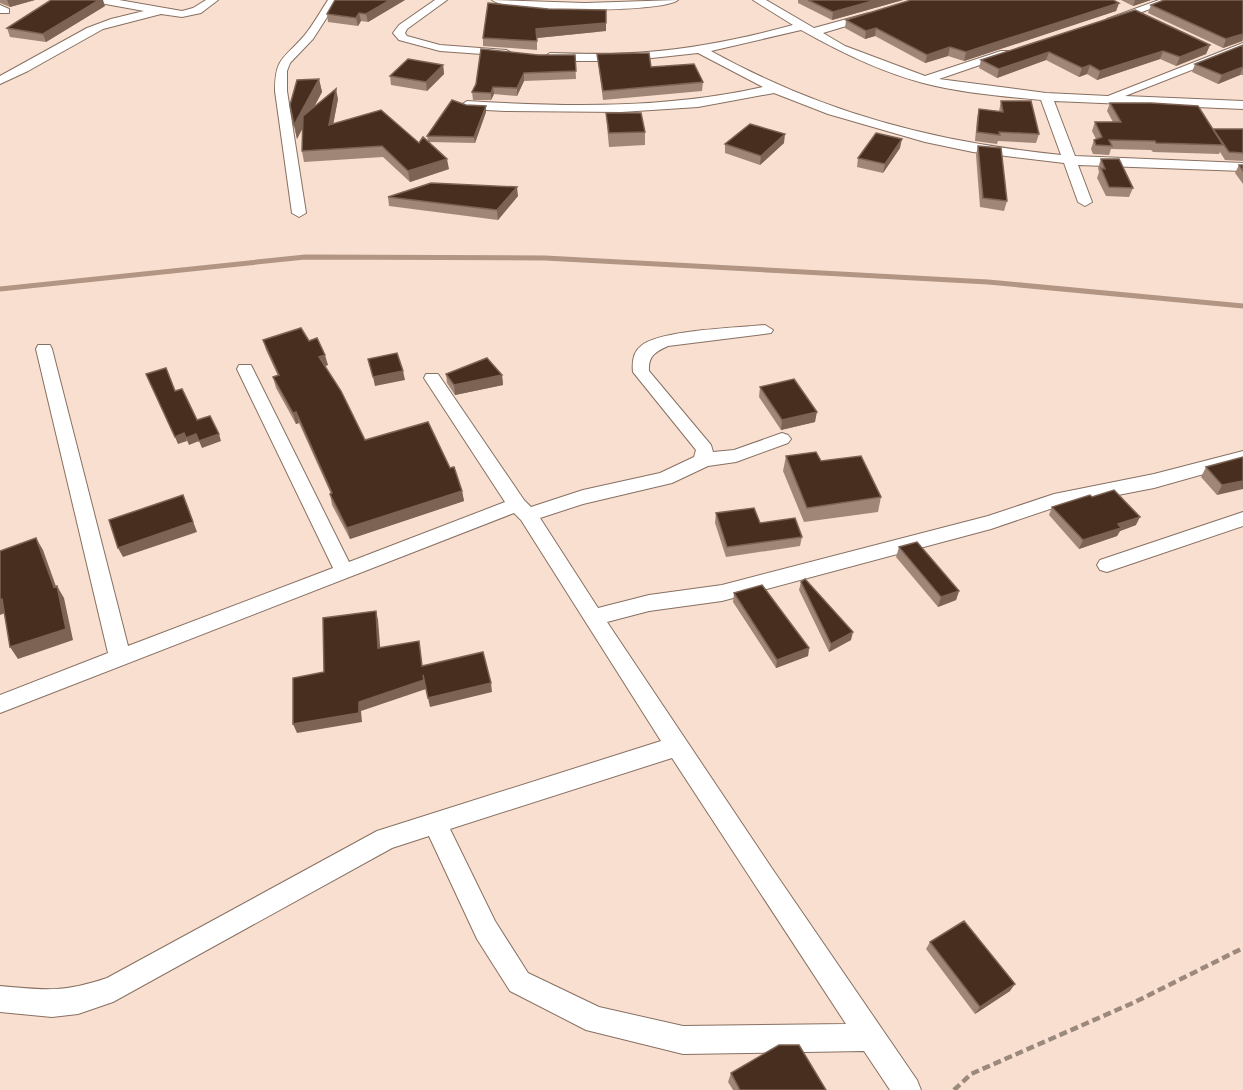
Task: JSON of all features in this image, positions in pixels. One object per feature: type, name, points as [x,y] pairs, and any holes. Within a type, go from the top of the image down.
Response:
[{"type":"street","points":[[100,0],[189,14],[213,0]]},
{"type":"street","points":[[299,213],[281,90],[281,70],[285,62],[309,37],[333,0]]},
{"type":"street","points":[[442,0],[403,27],[399,33],[403,38],[440,48],[517,56]]},
{"type":"street","points":[[497,0],[565,8],[617,6],[673,0]]},
{"type":"street","points":[[758,0],[841,48],[925,80],[981,90],[1046,97],[1243,105]]},
{"type":"street","points":[[1101,22],[1170,0]]},
{"type":"street","points":[[1115,4],[1153,22]]},
{"type":"street","points":[[0,80],[40,61],[91,30],[159,11]]},
{"type":"street","points":[[538,57],[625,57],[701,50],[884,12]]},
{"type":"street","points":[[1202,45],[1222,54]]},
{"type":"street","points":[[1107,100],[1243,46]]},
{"type":"street","points":[[925,80],[1017,49]]},
{"type":"street","points":[[701,50],[739,73],[803,103],[897,133],[987,150],[1070,160],[1243,167]]},
{"type":"street","points":[[467,105],[525,108],[664,106],[720,100],[773,89]]},
{"type":"street","points":[[1046,97],[1085,202]]},
{"type":"street","points":[[703,460],[705,448],[641,372],[640,362],[646,350],[664,341],[765,330]]},
{"type":"street","points":[[44,349],[120,657]]},
{"type":"street","points":[[245,369],[344,572]]},
{"type":"street","points":[[432,378],[523,510],[678,746],[708,797],[906,1090]]},
{"type":"street","points":[[0,704],[344,572],[523,510],[652,482],[695,467],[703,460],[736,456],[782,439]]},
{"type":"street","points":[[593,616],[650,603],[722,593],[991,522],[1054,501],[1154,481],[1243,457]]},
{"type":"street","points":[[1107,566],[1243,519]]},
{"type":"street","points":[[0,999],[52,1004],[78,1001],[113,989],[387,839],[678,746]]},
{"type":"street","points":[[435,824],[486,930],[519,982],[596,1020],[682,1040],[870,1037]]},
{"type":"path","points":[[954,1090],[971,1074],[1135,1002],[1243,948]]},
{"type":"building","points":[[51,0],[99,0],[43,34],[7,28]]},
{"type":"building","points":[[335,0],[390,0],[366,14],[359,13],[356,18],[327,14]]},
{"type":"building","points":[[808,0],[876,0],[833,12]]},
{"type":"building","points":[[911,0],[1113,0],[1119,3],[966,52],[950,47],[927,55],[876,28],[866,31],[846,20]]},
{"type":"building","points":[[1164,0],[1243,0],[1243,34],[1226,39],[1151,5]]},
{"type":"building","points":[[488,3],[548,9],[606,10],[606,23],[536,29],[537,41],[483,38]]},
{"type":"building","points":[[1135,10],[1210,45],[1180,57],[1163,51],[1100,71],[1090,65],[1082,68],[1049,52],[999,69],[981,60]]},
{"type":"building","points":[[1243,45],[1243,67],[1222,75],[1195,64]]},
{"type":"building","points":[[481,49],[538,55],[575,55],[576,71],[524,73],[517,88],[493,87],[491,93],[472,92],[476,84]]},
{"type":"building","points":[[649,53],[651,67],[694,64],[703,82],[603,91],[597,54]]},
{"type":"building","points":[[408,59],[443,65],[426,82],[390,76]]},
{"type":"building","points":[[319,79],[294,125],[290,105],[297,80]]},
{"type":"building","points":[[336,89],[329,125],[381,110],[419,143],[423,137],[447,159],[408,171],[382,146],[302,151],[303,116]]},
{"type":"building","points":[[452,100],[466,105],[486,106],[474,137],[427,136]]},
{"type":"building","points":[[1001,101],[1031,101],[1039,134],[999,132],[1000,135],[977,132],[979,109],[1003,112]]},
{"type":"building","points":[[1110,103],[1198,106],[1223,145],[1109,140],[1112,146],[1096,145],[1094,140],[1102,137],[1095,122],[1121,122]]},
{"type":"building","points":[[606,113],[641,113],[645,132],[609,133]]},
{"type":"building","points":[[750,124],[785,134],[761,156],[725,144]]},
{"type":"building","points":[[1213,129],[1243,129],[1243,153],[1229,152]]},
{"type":"building","points":[[876,133],[902,139],[885,164],[858,158]]},
{"type":"building","points":[[978,146],[1001,148],[1007,201],[983,198]]},
{"type":"building","points":[[1101,159],[1119,159],[1133,188],[1109,187],[1101,168],[1105,169]]},
{"type":"building","points":[[431,183],[517,187],[497,210],[388,197]]},
{"type":"building","points":[[301,328],[309,341],[317,338],[325,355],[319,357],[341,391],[365,440],[428,422],[450,468],[454,467],[462,491],[347,528],[330,494],[332,493],[296,412],[293,413],[273,377],[279,375],[263,340]]},
{"type":"building","points":[[397,353],[403,371],[373,377],[368,359]]},
{"type":"building","points":[[487,358],[502,375],[454,385],[446,374]]},
{"type":"building","points":[[166,368],[175,391],[182,389],[197,420],[210,416],[219,434],[199,441],[196,434],[186,438],[184,433],[175,437],[146,374]]},
{"type":"building","points":[[794,379],[817,412],[782,420],[760,387]]},
{"type":"building","points":[[816,452],[821,461],[861,456],[881,497],[807,508],[786,456]]},
{"type":"building","points":[[1243,457],[1243,481],[1222,485],[1206,467]]},
{"type":"building","points":[[1114,490],[1140,517],[1118,524],[1121,528],[1083,540],[1052,507],[1090,495],[1092,497]]},
{"type":"building","points":[[183,495],[193,522],[118,548],[109,520]]},
{"type":"building","points":[[754,508],[760,523],[795,518],[802,537],[727,547],[716,513]]},
{"type":"building","points":[[36,538],[54,587],[57,586],[66,629],[10,647],[2,599],[0,600],[0,551]]},
{"type":"building","points":[[917,542],[959,591],[941,597],[899,547]]},
{"type":"building","points":[[805,579],[853,632],[831,644],[801,582]]},
{"type":"building","points":[[762,585],[809,648],[777,660],[734,593]]},
{"type":"building","points":[[376,611],[378,648],[419,641],[422,666],[483,652],[491,683],[428,698],[423,675],[424,680],[359,702],[359,713],[293,724],[293,678],[324,672],[323,618]]},
{"type":"building","points":[[964,921],[1015,984],[980,1007],[930,942]]},
{"type":"building","points":[[779,1045],[799,1045],[826,1090],[740,1090],[731,1073]]},
{"type":"waterway","points":[[0,289],[305,257],[545,258],[988,282],[1243,306]]}]
